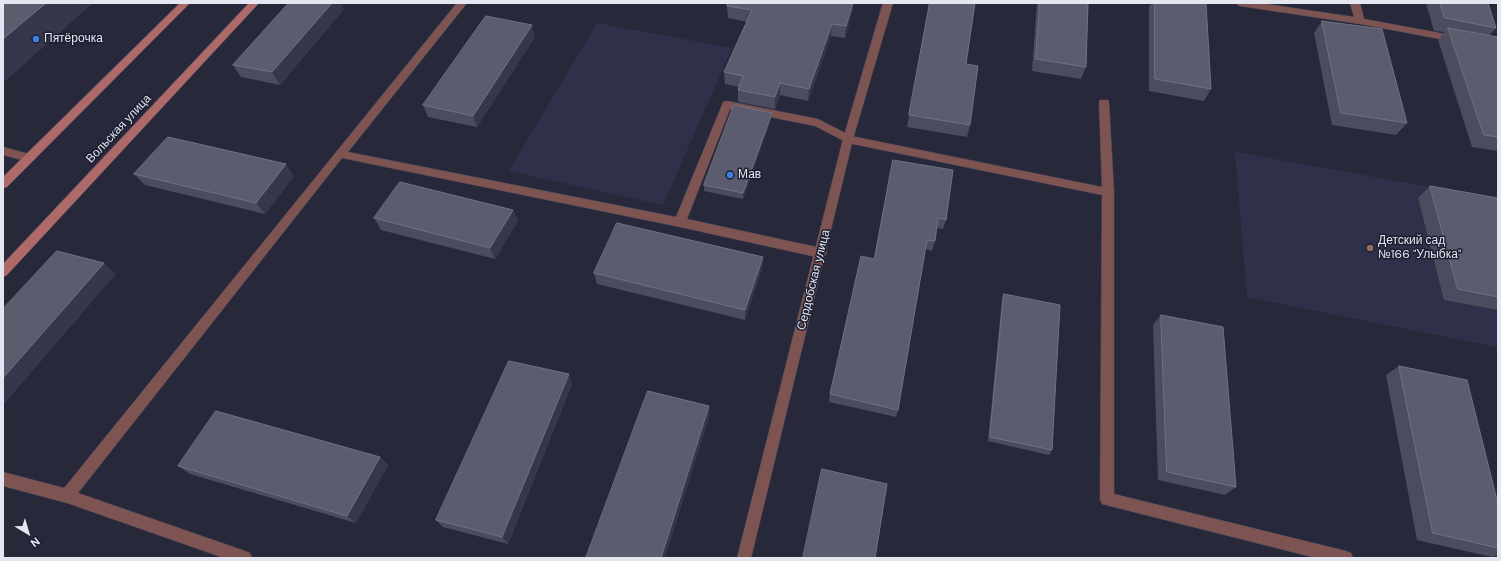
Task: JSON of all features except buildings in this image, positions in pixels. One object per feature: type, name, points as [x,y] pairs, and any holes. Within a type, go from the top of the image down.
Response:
[{"type":"main road","points":[[3,184],[185,3]]},
{"type":"main road","name":"Вольская улица","points":[[3,272],[254,3]]},
{"type":"street","points":[[67,496],[462,3]]},
{"type":"street","name":"Сердобская улица","points":[[744,558],[821,253],[848,139],[888,3]]},
{"type":"street","points":[[1240,3],[1467,41]]},
{"type":"street","points":[[1355,3],[1360,22]]},
{"type":"street","points":[[1104,103],[1108,192],[1108,499],[1346,558]]},
{"type":"street","points":[[680,222],[727,105],[818,122],[848,139],[1108,192]]},
{"type":"street","points":[[3,151],[29,158]]},
{"type":"street","points":[[340,154],[680,222],[821,253]]},
{"type":"street","points":[[3,479],[67,496],[245,558]]},
{"type":"shaded area","points":[[597,23],[732,48],[663,205],[509,171]]},
{"type":"shaded area","name":"Детский сад №166 \"Улыбка\"","points":[[1235,152],[1498,199],[1498,347],[1247,297]]},
{"type":"place","name":"Пятёрочка","points":[[36,39]]},
{"type":"place","name":"Мав","points":[[730,175]]},
{"type":"place","name":"Детский сад №166 \"Улыбка\"","points":[[1370,248]]}]
